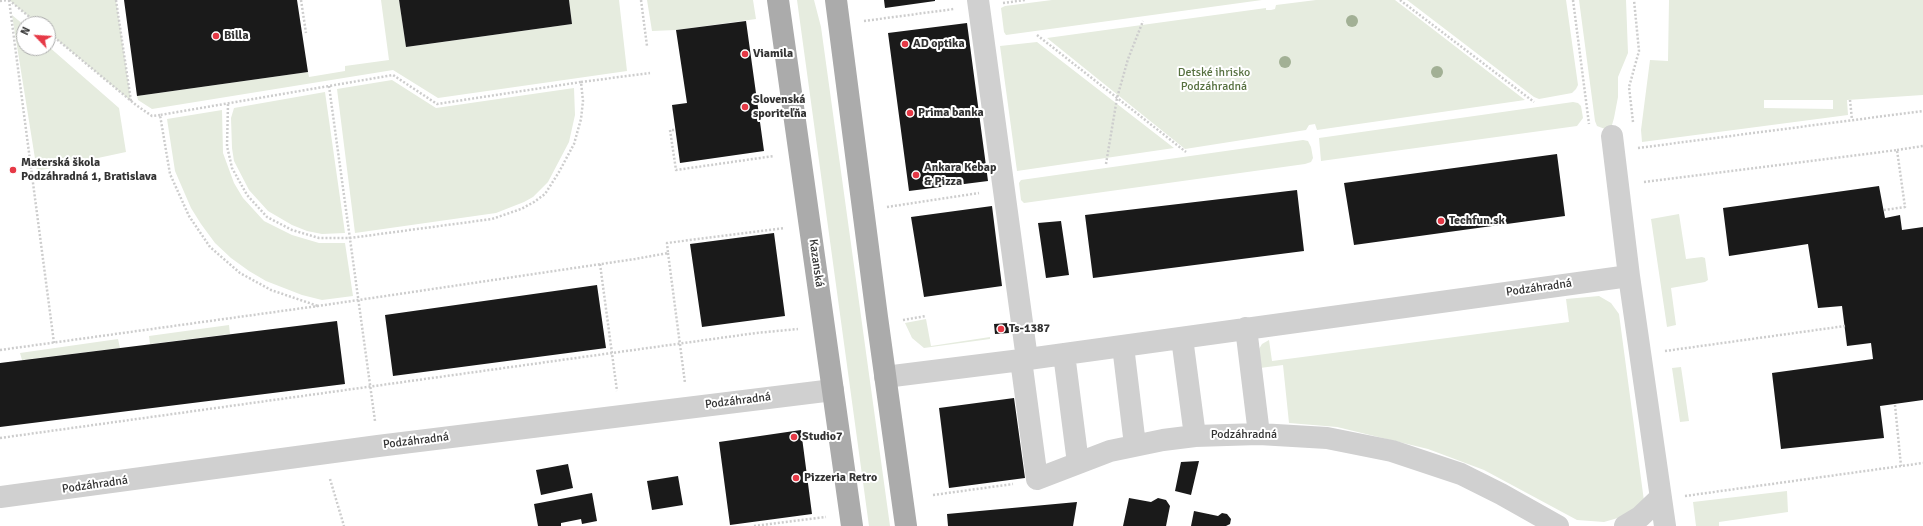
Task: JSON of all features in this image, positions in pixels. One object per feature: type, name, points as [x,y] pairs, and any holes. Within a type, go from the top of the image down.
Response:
[{"type":"main road","name":"Kazanská","points":[[778,0],[852,526]]},
{"type":"main road","points":[[836,0],[906,526]]},
{"type":"street","points":[[978,3],[1004,190],[1024,360]]},
{"type":"street","points":[[1612,136],[1629,276],[1665,526]]},
{"type":"street","name":"Podzáhradná","points":[[885,377],[1024,360],[1629,276]]},
{"type":"street","points":[[1246,328],[1259,434]]},
{"type":"street","points":[[1182,338],[1195,436]]},
{"type":"street","points":[[1123,346],[1136,445]]},
{"type":"street","points":[[1064,354],[1078,462]]},
{"type":"street","name":"Podzáhradná","points":[[1024,360],[1037,479],[1110,451],[1136,445],[1195,436],[1259,434],[1327,438],[1361,444],[1419,459],[1461,474],[1501,494],[1558,526]]},
{"type":"street","name":"Podzáhradná","points":[[0,497],[378,446],[833,390]]},
{"type":"street","points":[[1625,526],[1640,517],[1661,497]]},
{"type":"path","points":[[0,1],[8,0]]},
{"type":"path","points":[[16,53],[9,0],[28,16]]},
{"type":"path","points":[[116,0],[131,101]]},
{"type":"path","points":[[301,0],[306,33]]},
{"type":"path","points":[[641,0],[647,46]]},
{"type":"path","points":[[862,21],[978,3],[1025,0]]},
{"type":"path","points":[[1400,0],[1534,102]]},
{"type":"path","points":[[1573,0],[1590,125]]},
{"type":"path","points":[[1634,0],[1639,51],[1629,87],[1634,126]]},
{"type":"path","points":[[1106,164],[1117,98],[1128,59],[1143,21]]},
{"type":"path","points":[[1037,35],[1186,152]]},
{"type":"path","points":[[56,39],[131,101],[152,116],[393,75],[437,104],[650,73]]},
{"type":"path","points":[[16,56],[54,343]]},
{"type":"path","points":[[228,104],[227,146],[232,168],[247,194],[267,217],[292,230],[319,238],[350,238],[492,219],[521,209],[534,202],[545,194],[574,144],[581,118],[583,101],[581,82]]},
{"type":"path","points":[[329,86],[378,446]]},
{"type":"path","points":[[1850,100],[1852,120]]},
{"type":"path","points":[[1635,141],[1636,149],[1923,111]]},
{"type":"path","points":[[160,115],[170,174],[189,216],[210,247],[240,273],[271,290],[318,306]]},
{"type":"path","points":[[674,130],[670,130],[676,170],[780,155]]},
{"type":"path","points":[[1640,182],[1923,146]]},
{"type":"path","points":[[1884,210],[1905,207],[1897,150]]},
{"type":"path","points":[[886,207],[1004,190]]},
{"type":"path","points":[[688,408],[667,243],[790,227]]},
{"type":"path","points":[[0,350],[318,306],[668,253]]},
{"type":"path","points":[[600,264],[620,417]]},
{"type":"path","points":[[901,320],[926,316]]},
{"type":"path","points":[[1663,352],[1845,326]]},
{"type":"path","points":[[0,438],[803,328]]},
{"type":"path","points":[[1895,404],[1901,466]]},
{"type":"path","points":[[322,454],[344,526]]},
{"type":"path","points":[[1683,497],[1923,463]]},
{"type":"path","points":[[754,526],[828,517]]},
{"type":"green space","points":[[9,0],[116,0],[131,101],[56,39],[56,16],[28,16]]},
{"type":"green space","points":[[381,0],[399,0],[406,47],[572,24],[569,0],[619,0],[627,71],[438,98],[393,70],[152,109],[138,100],[137,96],[308,72],[309,77],[345,71],[345,66],[389,60]]},
{"type":"green space","points":[[647,0],[753,0],[756,19],[676,30],[652,31]]},
{"type":"green space","points":[[797,0],[814,0],[821,27],[890,526],[869,526]]},
{"type":"green space","points":[[1052,0],[1262,0],[1006,35],[1004,32],[1001,8],[1005,6]]},
{"type":"green space","name":"Detské ihrisko Podzáhradná","points":[[1316,0],[1395,0],[1525,100],[1317,130],[1315,124],[1309,125],[1306,130],[1185,149],[1047,38],[1266,8],[1266,10],[1271,10],[1275,9],[1276,5]]},
{"type":"green space","points":[[1407,0],[1566,0],[1578,85],[1576,89],[1572,93],[1539,99],[1534,97]]},
{"type":"green space","points":[[1579,0],[1626,0],[1628,53],[1618,77],[1618,97],[1612,125],[1605,129],[1597,126],[1595,121]]},
{"type":"green space","points":[[1669,0],[1923,0],[1923,95],[1847,100],[1848,115],[1642,142],[1641,130],[1650,60],[1668,61]],"holes":[[[1764,100],[1833,100],[1833,109],[1764,108]]]},
{"type":"green space","points":[[12,15],[16,18],[16,40]]},
{"type":"green space","points":[[1037,42],[1174,148],[1017,171],[1000,46]]},
{"type":"green space","points":[[56,53],[119,108],[126,152],[37,171],[19,56],[56,56]]},
{"type":"green space","points":[[392,80],[436,108],[574,88],[575,115],[569,142],[548,182],[533,197],[524,202],[496,213],[355,233],[337,89]]},
{"type":"green space","points":[[325,92],[345,233],[322,234],[307,231],[292,225],[268,211],[249,190],[234,161],[232,148],[231,118],[234,108]]},
{"type":"green space","points":[[1573,102],[1578,103],[1581,106],[1583,118],[1577,126],[1321,161],[1319,138]]},
{"type":"green space","points":[[222,110],[223,153],[234,183],[243,198],[264,221],[292,235],[319,243],[345,243],[353,296],[322,300],[302,295],[266,281],[231,258],[215,243],[201,224],[191,208],[175,171],[167,119]]},
{"type":"green space","points":[[1303,140],[1308,141],[1313,158],[1311,162],[1305,164],[1024,203],[1021,200],[1019,183],[1021,180]]},
{"type":"green space","points":[[1679,214],[1686,259],[1705,258],[1708,280],[1705,282],[1671,288],[1676,325],[1667,327],[1651,219]]},
{"type":"green space","points":[[1599,296],[1611,303],[1619,314],[1644,501],[1628,515],[1604,522],[1577,520],[1484,470],[1428,449],[1337,427],[1289,423],[1283,365],[1260,368],[1259,349],[1262,344],[1269,340],[1272,361],[1569,322],[1566,299]]},
{"type":"green space","points":[[926,319],[931,346],[990,337],[990,339],[924,348],[912,338],[905,323]]},
{"type":"green space","points":[[229,325],[230,334],[150,344],[149,336]]},
{"type":"green space","points":[[118,339],[120,348],[22,360],[20,353]]},
{"type":"green space","points":[[1681,367],[1689,421],[1680,422],[1672,368]]},
{"type":"green space","points":[[1787,491],[1788,512],[1719,522],[1719,526],[1696,526],[1693,502]]},
{"type":"building","name":"Billa","points":[[124,0],[297,0],[308,72],[137,96]]},
{"type":"building","points":[[399,0],[569,0],[572,24],[406,47]]},
{"type":"building","points":[[884,0],[935,0],[935,1],[885,8]]},
{"type":"building","points":[[746,21],[764,151],[680,163],[672,105],[687,103],[676,30]]},
{"type":"building","points":[[967,23],[988,181],[909,191],[888,33]]},
{"type":"building","points":[[1557,154],[1565,216],[1354,245],[1344,183]]},
{"type":"building","points":[[1879,186],[1885,218],[1900,215],[1902,230],[1923,227],[1923,400],[1880,406],[1884,438],[1781,449],[1772,373],[1873,359],[1871,343],[1847,346],[1842,306],[1818,308],[1808,244],[1729,256],[1723,208]]},
{"type":"building","points":[[1297,190],[1304,251],[1093,278],[1085,215]]},
{"type":"building","points":[[992,206],[1002,286],[924,297],[911,217]]},
{"type":"building","points":[[1061,221],[1069,275],[1046,278],[1038,223]]},
{"type":"building","points":[[774,233],[785,316],[702,327],[690,244]]},
{"type":"building","points":[[597,285],[606,348],[393,376],[385,315]]},
{"type":"building","points":[[337,321],[345,384],[0,427],[0,363]]},
{"type":"building","name":"Ts-1387","points":[[1008,323],[1009,333],[995,334],[994,324]]},
{"type":"building","points":[[1014,398],[1025,478],[949,488],[939,408]]},
{"type":"building","points":[[801,430],[812,514],[730,525],[719,442]]},
{"type":"building","points":[[1199,461],[1191,495],[1175,491],[1181,462]]},
{"type":"building","points":[[568,464],[573,488],[541,495],[536,470]]},
{"type":"building","points":[[678,476],[683,505],[652,510],[647,481]]},
{"type":"building","points":[[592,493],[597,521],[582,524],[581,519],[561,523],[561,526],[538,526],[534,504]]},
{"type":"building","points":[[1129,498],[1151,502],[1158,498],[1166,500],[1170,506],[1166,526],[1123,526]]},
{"type":"building","points":[[1077,502],[1073,526],[948,526],[947,514]]},
{"type":"building","points":[[1194,511],[1218,516],[1222,513],[1227,514],[1231,519],[1230,524],[1226,526],[1191,526]]},
{"type":"place","name":"Billa","points":[[216,36]]},
{"type":"place","name":"AD optika","points":[[905,44]]},
{"type":"place","name":"Viamila","points":[[745,54]]},
{"type":"place","name":"Slovenská sporiteľňa","points":[[745,107]]},
{"type":"place","name":"Prima banka","points":[[910,113]]},
{"type":"place","name":"Materská škola Podzáhradná 1, Bratislava","points":[[13,170]]},
{"type":"place","name":"Ankara Kebap & Pizza","points":[[916,175]]},
{"type":"place","name":"Techfun.sk","points":[[1441,221]]},
{"type":"place","name":"Ts-1387","points":[[1001,329]]},
{"type":"place","name":"Studio7","points":[[794,437]]},
{"type":"place","name":"Pizzeria Retro","points":[[796,478]]}]
